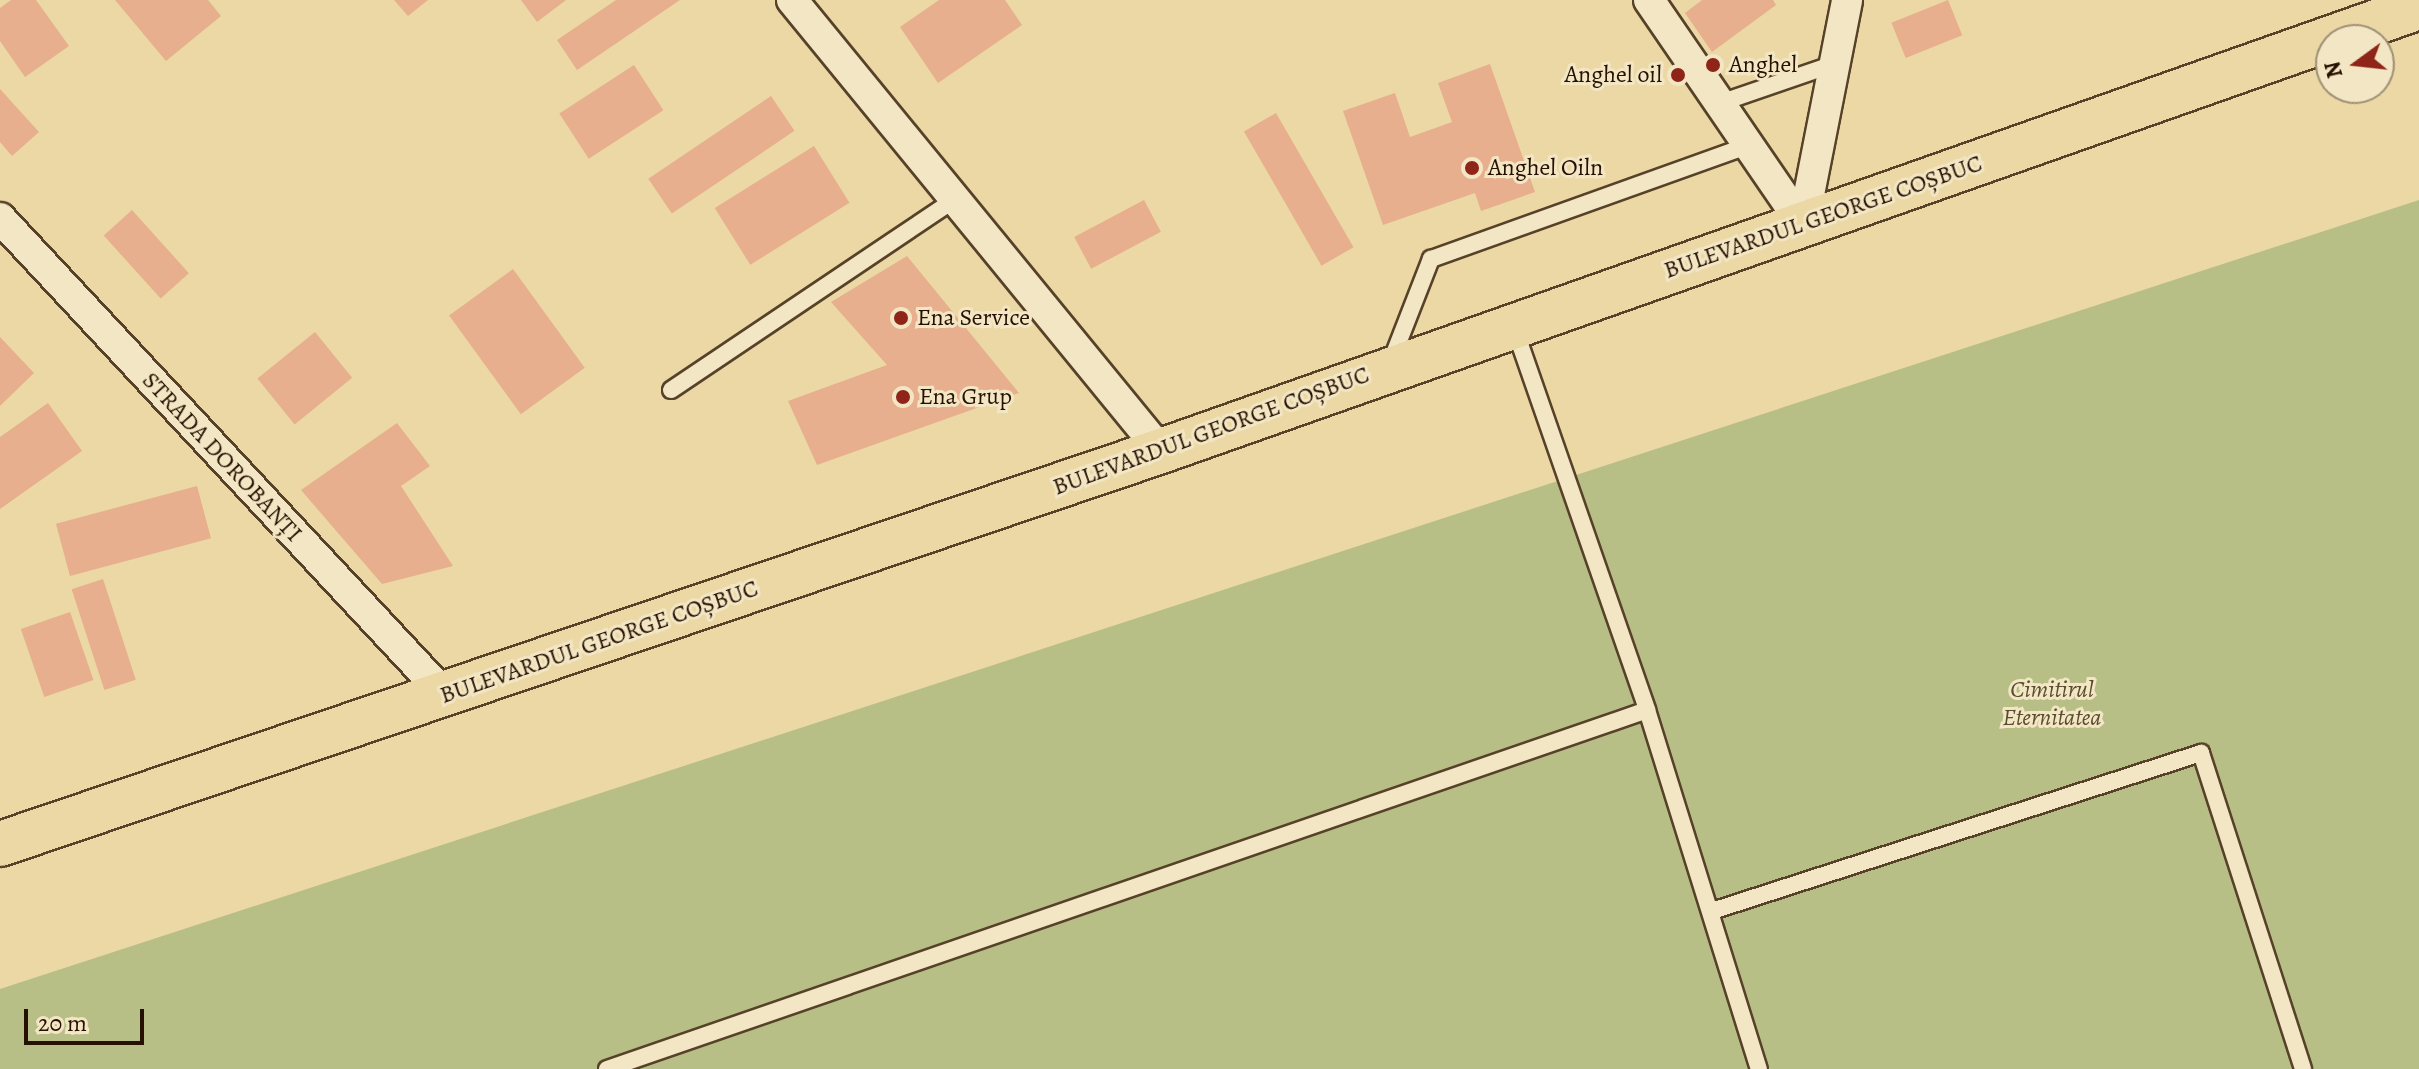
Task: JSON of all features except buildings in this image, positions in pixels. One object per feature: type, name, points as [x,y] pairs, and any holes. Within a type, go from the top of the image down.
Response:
[{"type":"main road","name":"BULEVARDUL GEORGE COȘBUC","points":[[0,844],[1161,451],[1513,324],[1803,225],[2377,13],[2419,7]]},
{"type":"main road","points":[[2377,13],[2419,26]]},
{"type":"street","points":[[792,0],[958,197],[1161,451]]},
{"type":"street","points":[[1649,0],[1803,225]]},
{"type":"street","points":[[1803,225],[1847,0]]},
{"type":"street","name":"STRADA DOROBANȚI","points":[[0,218],[445,695]]},
{"type":"lane","points":[[1720,103],[1834,64]]},
{"type":"lane","points":[[1389,368],[1431,259],[1749,145]]},
{"type":"lane","points":[[671,390],[958,197]]},
{"type":"lane","points":[[1513,324],[1647,710],[1759,1069]]},
{"type":"lane","points":[[607,1069],[1647,710]]},
{"type":"lane","points":[[1712,911],[2201,753],[2303,1069]]},
{"type":"green space","name":"Cimitirul Eternitatea","points":[[2419,200],[2419,1069],[0,1069],[0,989]]},
{"type":"place","name":"Anghel","points":[[1713,65]]},
{"type":"place","name":"Anghel oil","points":[[1678,75]]},
{"type":"place","name":"Anghel Oiln","points":[[1472,168]]},
{"type":"place","name":"Ena Service","points":[[901,318]]},
{"type":"place","name":"Ena Grup","points":[[903,397]]}]
